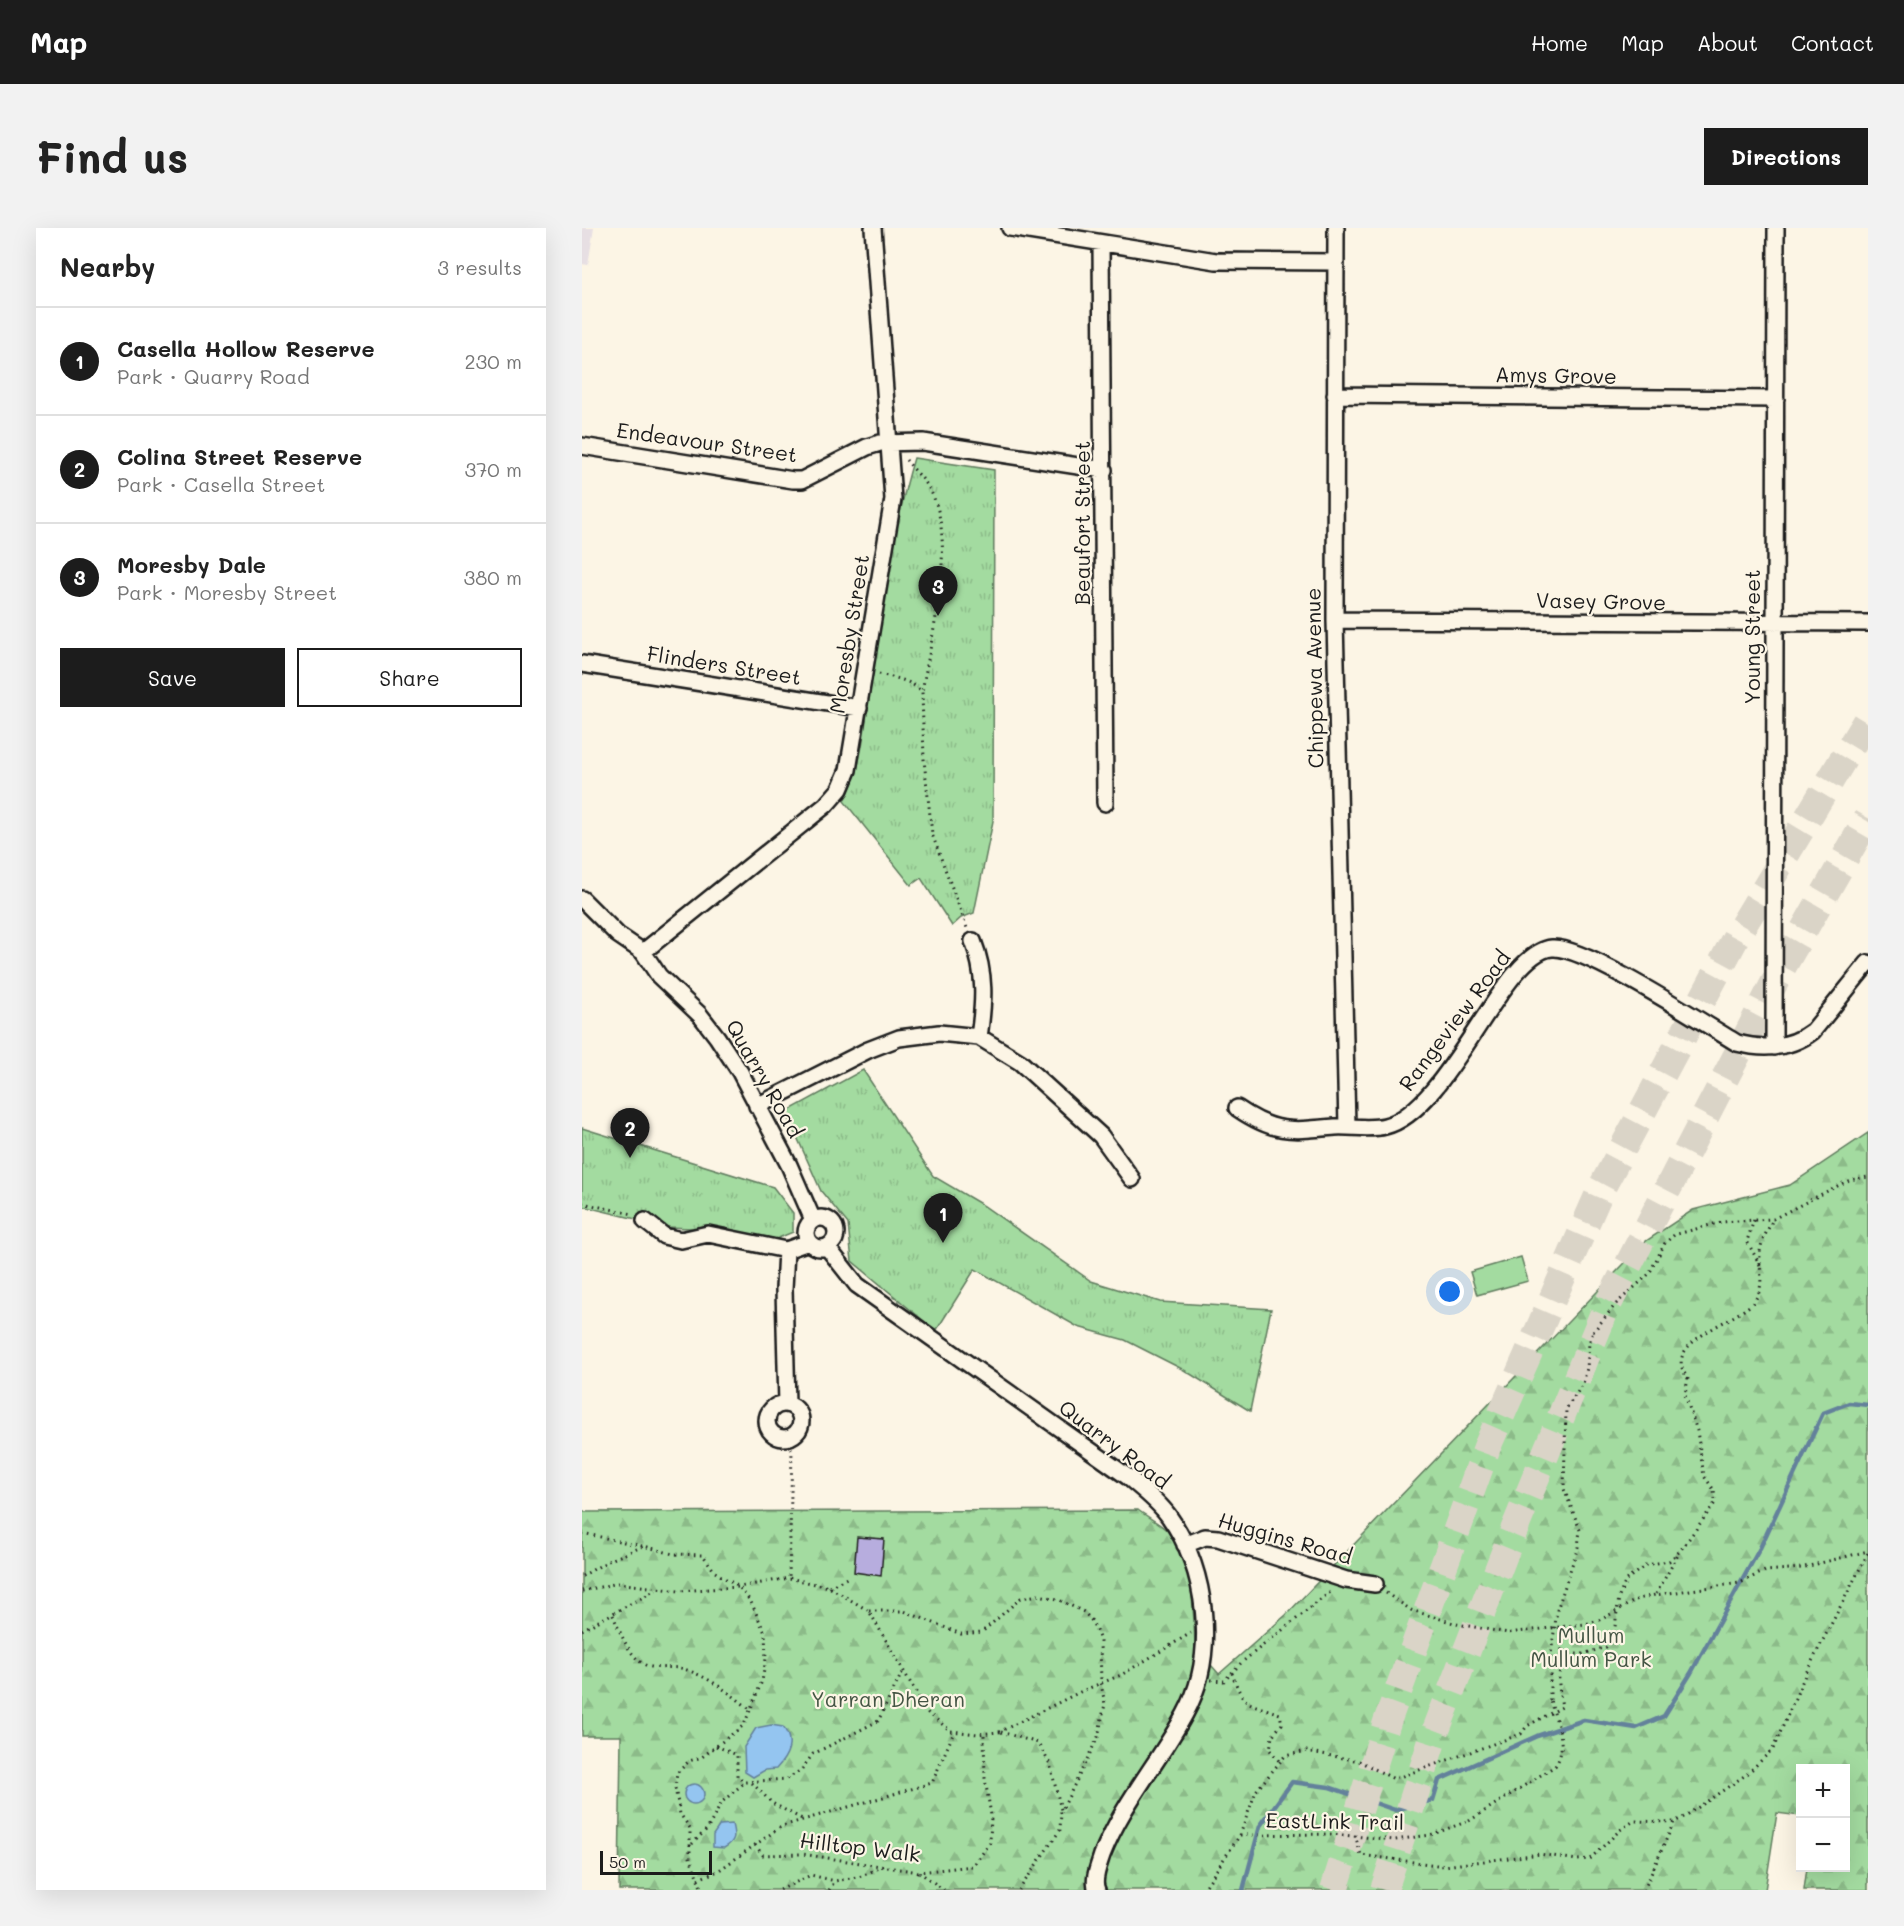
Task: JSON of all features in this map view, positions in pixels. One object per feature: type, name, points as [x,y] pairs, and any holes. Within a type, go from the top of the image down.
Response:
[{"type":"street","name":"Moresby Street","points":[[643,952],[826,805],[840,789],[848,770],[893,499],[891,444],[873,228]]},
{"type":"street","points":[[1010,228],[1216,261],[1335,262]]},
{"type":"street","name":"Chippewa Avenue","points":[[1336,228],[1335,620],[1347,1126]]},
{"type":"street","name":"Young Street","points":[[1774,1047],[1776,228]]},
{"type":"street","name":"Beaufort Street","points":[[1101,243],[1105,803]]},
{"type":"street","name":"Amys Grove","points":[[1335,395],[1776,399]]},
{"type":"street","name":"Endeavour Street","points":[[582,446],[802,480],[867,447],[880,443],[923,442],[1104,470]]},
{"type":"street","name":"Vasey Grove","points":[[1335,620],[1868,623]]},
{"type":"street","name":"Flinders Street","points":[[582,664],[859,708]]},
{"type":"street","name":"Quarry Road","points":[[584,904],[618,935],[643,952],[659,976],[700,1015],[717,1037],[758,1106],[789,1165],[813,1220]]},
{"type":"street","points":[[973,941],[985,987],[979,1037]]},
{"type":"street","name":"Rangeview Road","points":[[1237,1108],[1260,1124],[1290,1132],[1347,1126],[1385,1126],[1415,1110],[1437,1084],[1527,959],[1551,948],[1582,953],[1737,1043],[1758,1048],[1774,1047],[1803,1039],[1813,1031],[1868,963]]},
{"type":"street","points":[[758,1106],[868,1050],[899,1038],[939,1033],[979,1037],[1020,1062],[1101,1137],[1132,1179]]},
{"type":"street","points":[[827,1219],[834,1225],[834,1240],[827,1246],[817,1247],[809,1242],[806,1233],[813,1220],[827,1219]]},
{"type":"street","points":[[645,1221],[664,1236],[681,1240],[708,1234],[786,1250],[809,1242]]},
{"type":"street","name":"Quarry Road","points":[[827,1246],[857,1285],[1128,1477],[1159,1503],[1185,1545],[1201,1594],[1204,1640],[1197,1679],[1186,1712],[1130,1800],[1107,1843],[1097,1870],[1097,1890]]},
{"type":"street","points":[[786,1250],[784,1289],[787,1404]]},
{"type":"street","points":[[787,1404],[796,1409],[801,1419],[795,1434],[785,1438],[774,1435],[767,1420],[775,1406],[787,1404]]},
{"type":"street","name":"Huggins Road","points":[[1185,1545],[1205,1537],[1218,1538],[1346,1580],[1375,1584]]},
{"type":"path","points":[[891,444],[927,485],[938,512],[943,563],[922,692],[924,760],[932,834],[973,941]]},
{"type":"path","points":[[864,670],[904,680],[922,692]]},
{"type":"path","name":"EastLink Trail","points":[[1203,1890],[1240,1835],[1355,1835],[1395,1840],[1430,1835],[1469,1821],[1555,1766],[1561,1757],[1563,1745],[1550,1700],[1549,1680],[1554,1629],[1557,1610],[1578,1547],[1580,1530],[1564,1489],[1564,1425],[1566,1409],[1583,1384],[1589,1343],[1593,1332],[1616,1304],[1649,1274],[1665,1243],[1674,1235],[1721,1222],[1773,1220],[1849,1180],[1868,1177]]},
{"type":"path","points":[[582,1203],[640,1215],[645,1221]]},
{"type":"path","points":[[1655,1594],[1680,1551],[1716,1503],[1714,1490],[1704,1476],[1697,1431],[1685,1395],[1688,1378],[1682,1371],[1680,1363],[1689,1346],[1705,1331],[1736,1316],[1755,1300],[1761,1284],[1760,1254],[1763,1241],[1773,1220]]},
{"type":"path","points":[[1754,1221],[1747,1241],[1762,1268]]},
{"type":"path","points":[[785,1438],[792,1451],[789,1578]]},
{"type":"path","points":[[582,1533],[673,1554],[703,1555],[715,1572],[739,1587],[752,1602],[765,1633],[766,1659],[762,1681],[744,1725],[702,1757],[689,1761],[677,1773],[675,1788],[680,1814],[687,1821],[692,1844],[690,1857],[702,1890]]},
{"type":"path","points":[[582,1576],[610,1560],[644,1546]]},
{"type":"path","points":[[1560,1664],[1567,1654],[1590,1653],[1606,1647],[1614,1634],[1616,1611],[1626,1580],[1635,1571],[1657,1561],[1669,1561],[1680,1551]]},
{"type":"path","points":[[1375,1584],[1411,1610],[1457,1624],[1508,1633],[1554,1629],[1602,1619],[1638,1599],[1655,1594],[1740,1583],[1766,1571],[1802,1568],[1868,1552]]},
{"type":"path","points":[[1644,1890],[1674,1822],[1747,1774],[1773,1749],[1806,1673],[1868,1552]]},
{"type":"path","points":[[829,1587],[849,1577]]},
{"type":"path","points":[[582,1591],[618,1583],[656,1590],[679,1591],[739,1587],[789,1578],[829,1587],[868,1611],[928,1713],[954,1732],[984,1735],[999,1732],[1136,1668],[1203,1626]]},
{"type":"path","points":[[1197,1679],[1224,1682],[1346,1580]]},
{"type":"path","points":[[582,1630],[656,1590]]},
{"type":"path","points":[[868,1611],[904,1611],[961,1634],[982,1632],[1021,1598],[1039,1594],[1057,1599],[1083,1612],[1092,1621],[1100,1640],[1101,1684],[1105,1704],[1098,1737],[1061,1812]]},
{"type":"path","points":[[613,1615],[631,1652],[642,1664],[651,1668],[666,1666],[686,1669],[725,1688],[750,1710]]},
{"type":"path","points":[[1240,1835],[1256,1791],[1285,1756],[1306,1751],[1359,1761],[1394,1779],[1521,1734],[1527,1726],[1562,1707],[1558,1681],[1565,1627]]},
{"type":"path","points":[[716,1746],[737,1755],[737,1776],[745,1782],[787,1779],[801,1770],[813,1754],[878,1721],[903,1670]]},
{"type":"path","points":[[1232,1673],[1240,1697],[1250,1705],[1280,1714],[1282,1724],[1272,1736],[1270,1749],[1280,1762]]},
{"type":"path","points":[[698,1880],[718,1871],[782,1826],[932,1783],[954,1732]]},
{"type":"path","points":[[999,1732],[1038,1743],[1050,1764],[1061,1812],[1060,1830],[1019,1890]]},
{"type":"path","name":"Hilltop Walk","points":[[755,1845],[763,1855],[802,1854],[919,1872],[973,1866],[990,1843],[991,1815],[985,1779],[984,1735]]},
{"type":"path","points":[[692,1844],[708,1828],[722,1802],[745,1782]]},
{"type":"path","points":[[751,1782],[772,1803],[805,1819]]},
{"type":"path","points":[[1355,1835],[1361,1855],[1444,1866],[1540,1854],[1577,1860],[1590,1858],[1620,1830],[1634,1821],[1674,1822]]},
{"type":"path","points":[[780,1890],[811,1875],[835,1881],[862,1876],[884,1865]]},
{"type":"path","points":[[919,1872],[944,1890]]},
{"type":"path","points":[[829,1890],[835,1881]]},
{"type":"shaded area","points":[[582,228],[594,228],[588,265],[582,264]]},
{"type":"green space","points":[[914,458],[994,470],[993,821],[974,913],[961,918],[952,926],[921,878],[911,885],[844,801],[859,759],[889,570]]},
{"type":"green space","points":[[863,1070],[933,1176],[984,1206],[1091,1281],[1160,1302],[1271,1309],[1250,1411],[1184,1370],[1125,1340],[1078,1327],[975,1269],[936,1331],[852,1261],[848,1224],[821,1191],[786,1112]]},
{"type":"green space","points":[[582,1128],[773,1187],[793,1213],[793,1232],[776,1239],[729,1230],[669,1227],[582,1206]]},
{"type":"green space","name":"Mullum Mullum Park","points":[[1868,1133],[1868,1890],[1804,1890],[1806,1872],[1850,1872],[1850,1764],[1796,1764],[1796,1815],[1777,1813],[1765,1890],[619,1890],[621,1736],[582,1736],[582,1512],[1138,1510],[1168,1531],[1179,1545],[1191,1588],[1195,1647],[1219,1674],[1286,1615],[1646,1241],[1693,1210],[1790,1185]]},
{"type":"green space","points":[[1521,1257],[1528,1281],[1477,1295],[1470,1272]]},
{"type":"water","points":[[771,1725],[783,1727],[787,1733],[789,1743],[787,1754],[776,1769],[765,1770],[753,1777],[745,1772],[744,1747],[756,1728]]},
{"type":"water","points":[[694,1784],[701,1787],[704,1794],[701,1801],[694,1804],[687,1801],[684,1794],[687,1787]]},
{"type":"water","points":[[732,1824],[734,1835],[731,1843],[724,1848],[713,1847],[713,1835],[720,1825]]},
{"type":"building","points":[[857,1537],[884,1539],[881,1576],[854,1572]]},
{"type":"waterway","points":[[1243,1890],[1260,1826],[1292,1782],[1329,1787],[1395,1810],[1433,1800],[1439,1780],[1537,1736],[1584,1720],[1636,1728],[1664,1716],[1691,1673],[1760,1548],[1823,1413],[1849,1403],[1868,1405]]},
{"type":"tunnel","points":[[1334,1890],[1387,1722],[1487,1447],[1601,1189],[1736,937],[1868,718]]},
{"type":"tunnel","points":[[1384,1890],[1433,1738],[1505,1552],[1606,1308],[1783,966],[1868,818]]},
{"type":"place","name":"Moresby Dale","points":[[938,616]]},
{"type":"place","name":"Colina Street Reserve","points":[[630,1158]]},
{"type":"place","name":"Casella Hollow Reserve","points":[[943,1243]]},
{"type":"park label","name":"Yarran Dheran","points":[[888,1700]]}]
